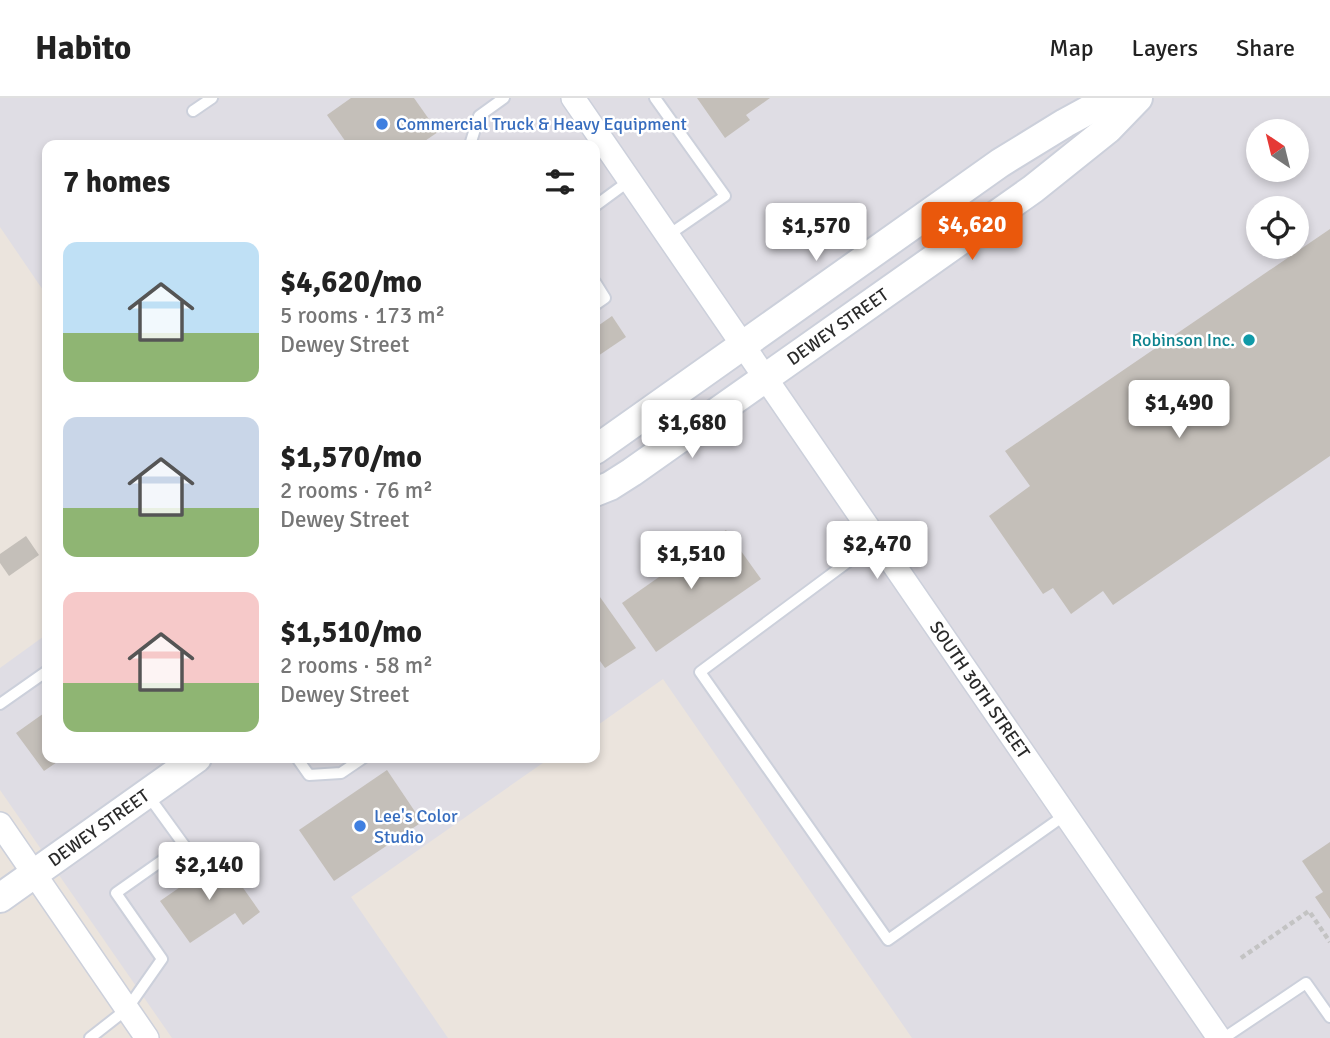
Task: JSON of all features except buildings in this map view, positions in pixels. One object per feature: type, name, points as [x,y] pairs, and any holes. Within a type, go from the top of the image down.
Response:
[{"type":"street","name":"SOUTH 30TH STREET","points":[[573,98],[1221,1038]]},
{"type":"street","points":[[600,446],[1000,163],[1111,98]]},
{"type":"street","name":"DEWEY STREET","points":[[600,490],[632,472],[765,379],[1060,168],[1108,129],[1138,98]]},
{"type":"street","name":"DEWEY STREET","points":[[0,898],[190,763]]},
{"type":"street","points":[[0,824],[147,1038]]},
{"type":"lane","points":[[193,111],[212,98]]},
{"type":"lane","points":[[472,140],[479,116],[503,98]]},
{"type":"lane","points":[[655,98],[725,196],[667,236]]},
{"type":"lane","points":[[600,202],[629,180]]},
{"type":"lane","points":[[876,541],[700,671],[888,940],[1065,815]]},
{"type":"lane","points":[[0,704],[42,675]]},
{"type":"lane","points":[[301,763],[309,775],[341,773],[356,763]]},
{"type":"lane","points":[[90,1038],[127,1009],[162,959],[116,893],[184,845],[147,794]]},
{"type":"lane","points":[[1221,1038],[1306,983],[1330,1017]]},
{"type":"path","points":[[1241,958],[1309,911],[1330,942]]},
{"type":"shaded area","points":[[0,98],[1330,98],[1330,1038],[912,1038],[663,679],[600,723],[600,140],[42,140],[42,289],[0,227]]},
{"type":"shaded area","points":[[42,638],[42,763],[543,763],[351,897],[448,1038],[172,1038],[0,790],[0,668]]},
{"type":"place","name":"Commercial Truck & Heavy Equipment","points":[[382,124]]},
{"type":"place","name":"Robinson Inc.","points":[[1249,340]]},
{"type":"place","name":"Lee's Color Studio","points":[[360,826]]}]
